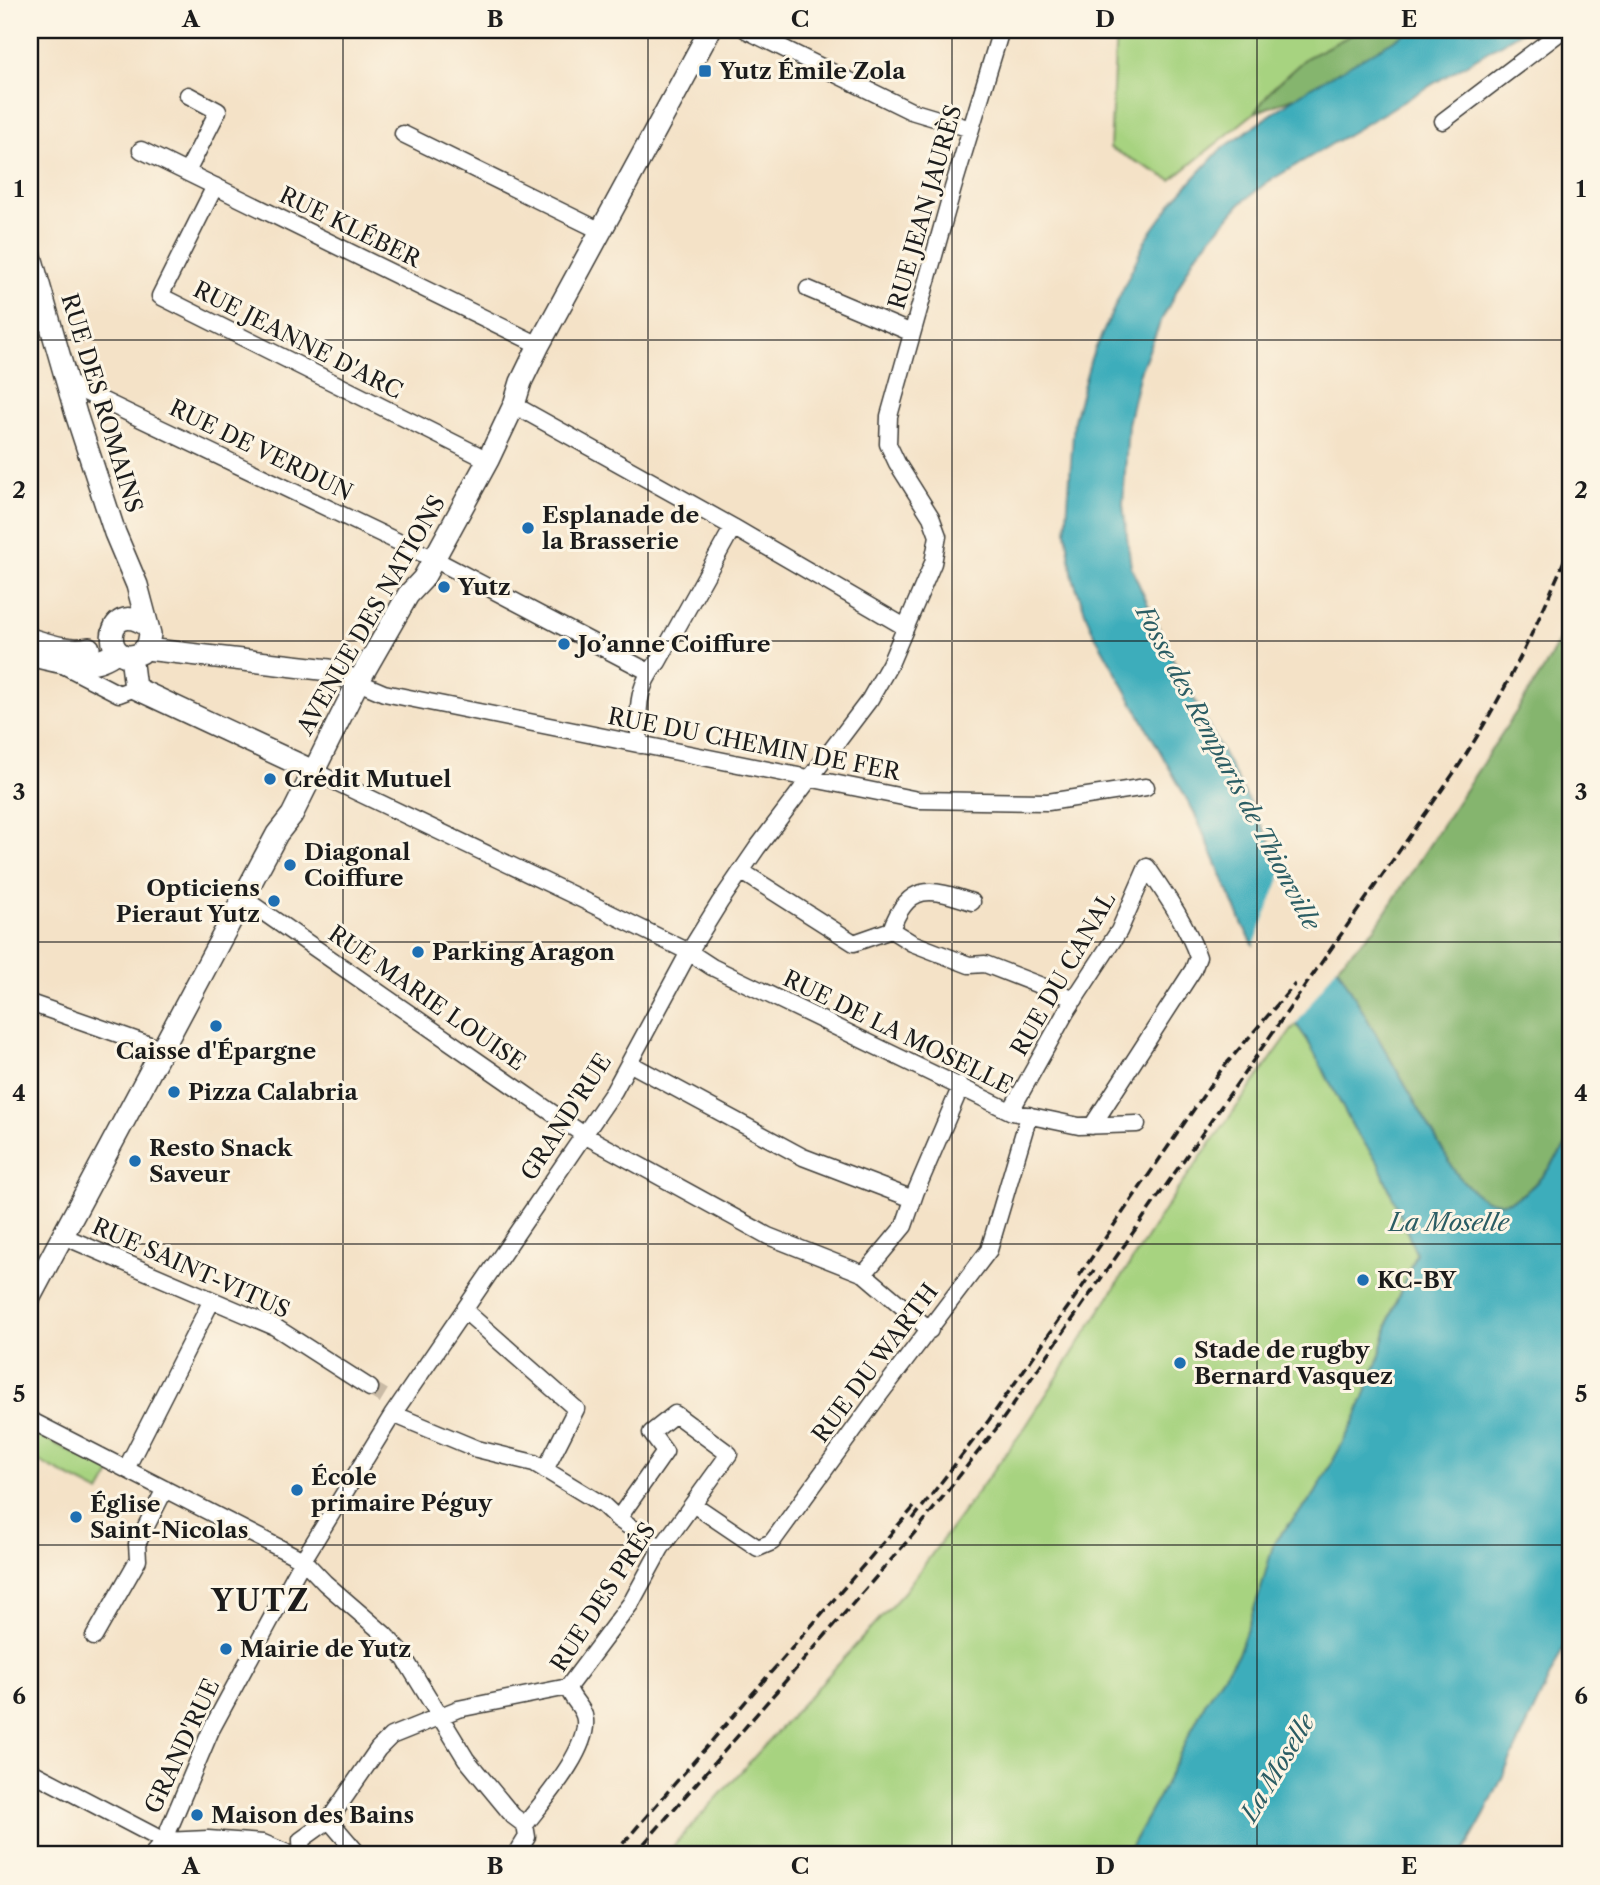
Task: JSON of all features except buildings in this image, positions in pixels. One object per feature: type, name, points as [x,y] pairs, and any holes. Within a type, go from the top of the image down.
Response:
[{"type":"main road","name":"AVENUE DES NATIONS","points":[[30,1297],[276,834],[292,815],[358,682],[408,595],[424,579],[488,460],[539,345],[710,30]]},
{"type":"main road","name":"RUE DES ROMAINS","points":[[32,266],[115,533],[137,585],[150,639],[126,650],[135,688]]},
{"type":"main road","name":"RUE DES ROMAINS","points":[[125,619],[128,567]]},
{"type":"main road","points":[[126,650],[113,628],[125,619],[136,618],[146,625]]},
{"type":"main road","points":[[30,639],[78,650],[126,650],[329,670],[358,682]]},
{"type":"main road","points":[[30,655],[59,663],[83,664],[126,650]]},
{"type":"main road","points":[[135,688],[313,771]]},
{"type":"street","points":[[746,30],[911,111],[971,129]]},
{"type":"street","name":"RUE JEAN JAURÈS","points":[[893,397],[1001,30]]},
{"type":"street","points":[[1443,121],[1563,30]]},
{"type":"street","points":[[187,172],[218,111],[188,96]]},
{"type":"street","points":[[403,134],[601,231]]},
{"type":"street","name":"RUE KLÉBER","points":[[141,149],[539,345]]},
{"type":"street","name":"RUE JEANNE D'ARC","points":[[215,186],[160,296],[488,460]]},
{"type":"street","points":[[808,289],[912,333]]},
{"type":"street","name":"RUE DE VERDUN","points":[[68,384],[434,559]]},
{"type":"street","name":"GRAND'RUE","points":[[152,1855],[164,1841],[211,1730],[303,1560],[393,1406],[464,1310],[614,1091],[689,952],[741,872],[870,699],[890,664],[933,563],[938,536],[932,517],[897,463],[888,444],[893,397]]},
{"type":"street","points":[[514,405],[905,626]]},
{"type":"street","points":[[640,745],[638,703],[649,672],[658,662],[733,527]]},
{"type":"street","points":[[434,559],[649,672]]},
{"type":"street","points":[[59,663],[119,694],[135,688]]},
{"type":"street","name":"RUE DU CHEMIN DE FER","points":[[358,682],[384,692],[918,800],[1048,802],[1146,787]]},
{"type":"street","name":"RUE DE LA MOSELLE","points":[[313,771],[689,952],[712,967],[1012,1112],[1079,1126],[1137,1124]]},
{"type":"street","name":"RUE DU CANAL","points":[[1012,1112],[1074,999],[1119,930],[1147,867],[1166,894],[1198,957],[1193,970],[1093,1126]]},
{"type":"street","points":[[741,872],[854,943],[891,930]]},
{"type":"street","points":[[891,930],[898,910],[916,894],[936,890],[972,902]]},
{"type":"street","name":"RUE MARIE LOUISE","points":[[243,898],[584,1135],[768,1236],[864,1274],[930,1331]]},
{"type":"street","points":[[891,930],[912,943],[969,965],[985,964],[1074,999]]},
{"type":"street","points":[[30,1003],[161,1049]]},
{"type":"street","points":[[629,1063],[803,1157],[913,1199]]},
{"type":"street","points":[[864,1274],[904,1226],[961,1086]]},
{"type":"street","name":"RUE DU WARTH","points":[[693,1504],[758,1548],[772,1542],[989,1250],[1029,1115]]},
{"type":"street","name":"RUE SAINT-VITUS","points":[[63,1237],[275,1327],[370,1388]]},
{"type":"street","points":[[127,1469],[212,1300]]},
{"type":"street","points":[[464,1310],[576,1409],[545,1470]]},
{"type":"street","points":[[393,1406],[477,1449],[534,1463],[603,1505],[618,1519],[661,1548]]},
{"type":"street","name":"RUE DES PRÉS","points":[[516,1855],[526,1831],[583,1739],[586,1721],[581,1708],[570,1696],[568,1687],[631,1603],[661,1548],[729,1454],[675,1414],[651,1433],[665,1452],[618,1519]]},
{"type":"street","points":[[30,1420],[303,1560],[400,1651],[466,1759],[526,1831]]},
{"type":"street","points":[[94,1637],[138,1560],[137,1544],[165,1489]]},
{"type":"street","points":[[302,1855],[301,1840],[329,1820],[391,1736],[477,1703],[568,1687]]},
{"type":"street","points":[[30,1771],[164,1841],[208,1839],[263,1843],[292,1855]]},
{"type":"street","points":[[329,1820],[359,1855]]},
{"type":"green space","points":[[1116,30],[1361,30],[1306,58],[1274,87],[1254,113],[1171,180],[1110,148]]},
{"type":"green space","points":[[1361,30],[1414,30],[1325,86],[1254,113],[1274,87],[1306,58]]},
{"type":"green space","points":[[1570,620],[1570,1140],[1527,1191],[1504,1202],[1493,1202],[1477,1194],[1455,1172],[1337,966],[1375,928],[1544,669]]},
{"type":"green space","points":[[1296,1024],[1308,1041],[1354,1129],[1378,1162],[1416,1253],[1390,1316],[1378,1362],[1355,1420],[1315,1494],[1274,1542],[1238,1654],[1207,1699],[1126,1855],[665,1855],[904,1592],[1026,1426],[1176,1192]]},
{"type":"green space","points":[[30,1431],[112,1472],[100,1493],[30,1457]]},
{"type":"water","points":[[1412,30],[1524,30],[1266,183],[1240,204],[1194,257],[1161,321],[1140,372],[1128,424],[1123,505],[1131,567],[1172,658],[1337,966],[1455,1172],[1482,1198],[1505,1202],[1516,1198],[1537,1182],[1570,1140],[1570,1634],[1485,1814],[1462,1855],[1126,1855],[1207,1699],[1238,1654],[1274,1542],[1315,1494],[1355,1420],[1378,1362],[1390,1317],[1416,1253],[1378,1162],[1354,1129],[1308,1041],[1296,1024],[1243,925],[1194,812],[1091,628],[1073,578],[1066,532],[1074,420],[1091,358],[1146,239],[1175,199],[1219,151],[1306,90]]},
{"type":"pier","points":[[1286,863],[1339,963],[1295,1026],[1253,948]]},
{"type":"tunnel","points":[[370,1388],[388,1399]]},
{"type":"railway","points":[[634,1855],[917,1530],[996,1429],[1460,764],[1520,658],[1570,546]]},
{"type":"railway","points":[[1079,1276],[1221,1070],[1295,984]]},
{"type":"railway","points":[[913,1519],[989,1420],[1094,1270]]},
{"type":"railway","points":[[613,1855],[914,1507]]},
{"type":"place","name":"Yutz Émile Zola","points":[[705,71]]},
{"type":"place","name":"Esplanade de la Brasserie","points":[[528,528]]},
{"type":"place","name":"Yutz","points":[[444,587]]},
{"type":"place","name":"Jo’anne Coiffure","points":[[564,644]]},
{"type":"place","name":"Crédit Mutuel","points":[[270,779]]},
{"type":"place","name":"Diagonal Coiffure","points":[[290,865]]},
{"type":"place","name":"Opticiens Pieraut Yutz","points":[[274,901]]},
{"type":"place","name":"Parking Aragon","points":[[418,952]]},
{"type":"place","name":"Caisse d'Épargne","points":[[216,1026]]},
{"type":"place","name":"Pizza Calabria","points":[[174,1092]]},
{"type":"place","name":"Resto Snack Saveur","points":[[135,1161]]},
{"type":"place","name":"KC-BY","points":[[1363,1280]]},
{"type":"place","name":"Stade de rugby Bernard Vasquez","points":[[1180,1363]]},
{"type":"place","name":"École primaire Péguy","points":[[297,1490]]},
{"type":"place","name":"Église Saint-Nicolas","points":[[76,1517]]},
{"type":"place","name":"Mairie de Yutz","points":[[226,1649]]},
{"type":"place","name":"Maison des Bains","points":[[197,1815]]},
{"type":"district","name":"YUTZ","points":[[261,1601]]},
{"type":"water label","name":"Fosse des Remparts de Thionville","points":[[1228,768]]},
{"type":"water label","name":"La Moselle","points":[[1449,1223]]},
{"type":"water label","name":"La Moselle","points":[[1278,1768]]}]
